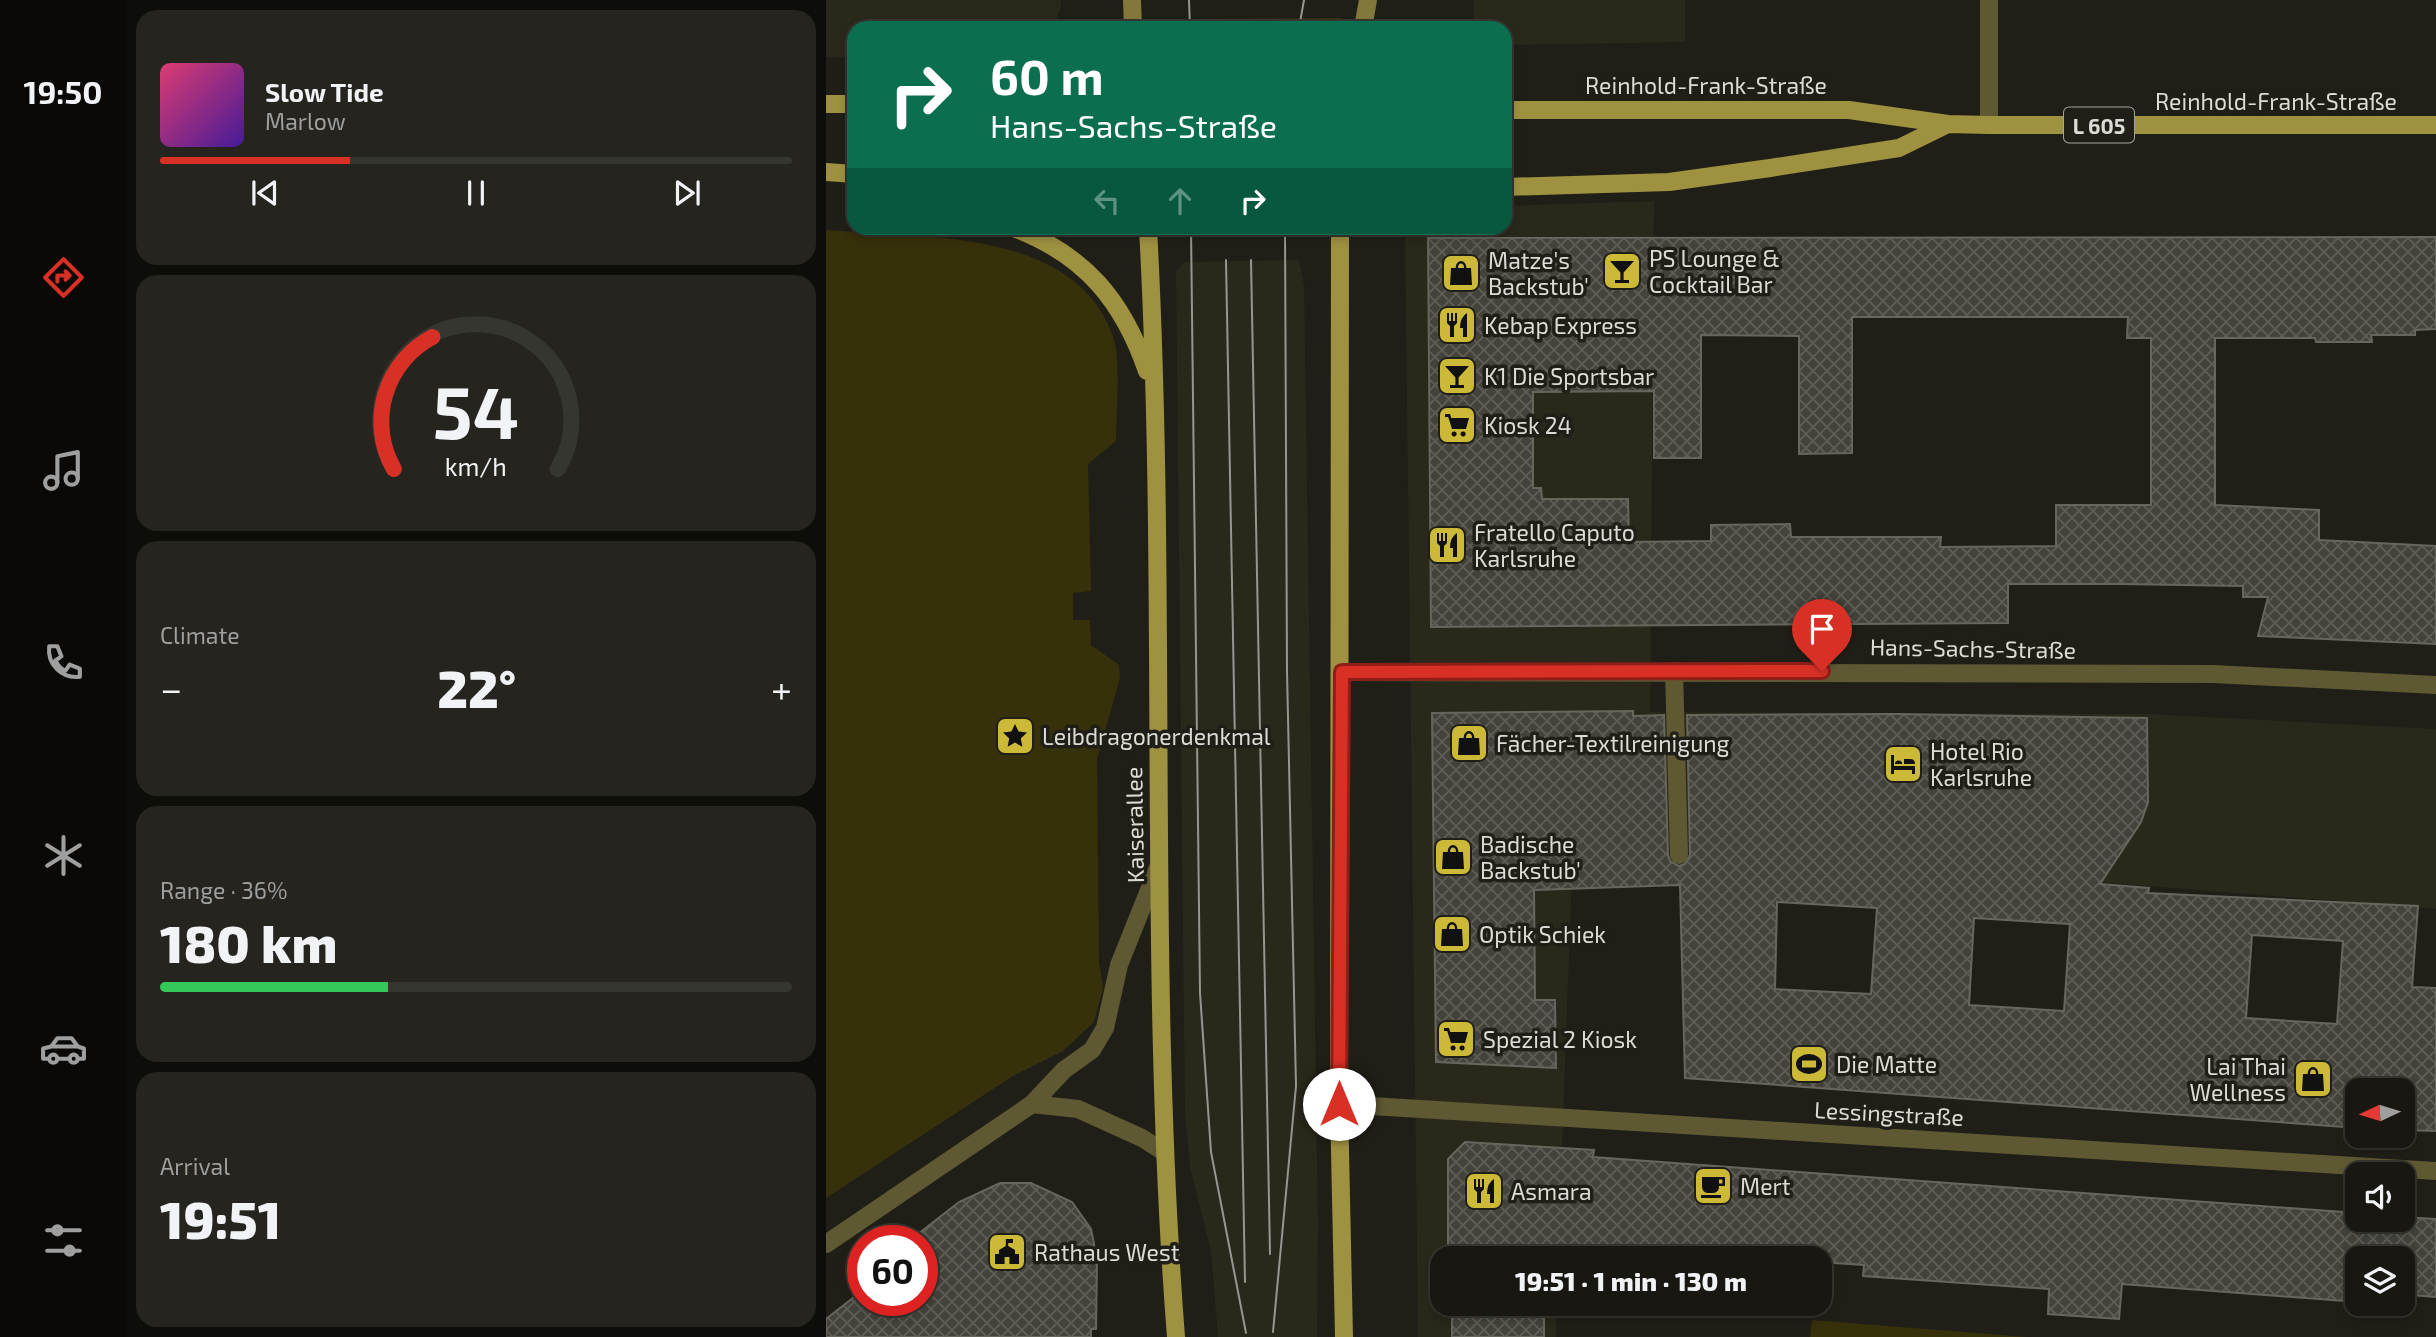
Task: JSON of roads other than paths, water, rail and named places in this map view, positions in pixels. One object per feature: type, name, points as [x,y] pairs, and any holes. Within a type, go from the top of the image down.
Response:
[{"type":"main road","points":[[1132,0],[1133,21]]},
{"type":"main road","points":[[1364,21],[1368,0]]},
{"type":"main road","points":[[826,104],[847,104]]},
{"type":"main road","name":"Reinhold-Frank-Straße","points":[[1512,110],[1849,110],[1948,124],[1989,125],[2436,125]]},
{"type":"main road","name":"Reinhold-Frank-Straße","points":[[1512,187],[1669,182],[1770,168],[1899,148],[1948,124]]},
{"type":"main road","points":[[826,172],[847,174]]},
{"type":"main road","points":[[1027,235],[1069,258],[1093,276],[1112,298],[1134,332],[1153,388]]},
{"type":"main road","name":"Kaiserallee","points":[[1148,235],[1153,388],[1164,1152],[1176,1337]]},
{"type":"main road","points":[[1340,235],[1342,672],[1339,1104],[1344,1337]]},
{"type":"street","points":[[1989,0],[1989,125]]},
{"type":"street","points":[[1674,671],[1679,855]]},
{"type":"street","name":"Hans-Sachs-Straße","points":[[1342,672],[2213,674],[2436,685]]},
{"type":"street","points":[[826,1244],[1032,1104],[1065,1070],[1092,1050],[1105,1028],[1119,965],[1159,865]]},
{"type":"street","points":[[1032,1104],[1078,1109],[1142,1138],[1164,1152]]},
{"type":"street","name":"Lessingstraße","points":[[1339,1104],[2436,1171]]},
{"type":"tram line","points":[[1189,0],[1190,21]]},
{"type":"tram line","points":[[1300,21],[1304,0]]},
{"type":"tram line","points":[[1191,235],[1200,993],[1211,1152],[1246,1333]]},
{"type":"tram line","points":[[1273,1332],[1296,1086],[1287,671],[1285,235]]},
{"type":"tram line","points":[[1226,260],[1245,1282]]},
{"type":"tram line","points":[[1251,260],[1270,1254]]},
{"type":"place","name":"PS Lounge & Cocktail Bar","points":[[1622,271]]},
{"type":"place","name":"Matze's Backstub'","points":[[1461,273]]},
{"type":"place","name":"Kebap Express","points":[[1457,325]]},
{"type":"place","name":"K1 Die Sportsbar","points":[[1457,376]]},
{"type":"place","name":"Kiosk 24","points":[[1457,425]]},
{"type":"place","name":"Fratello Caputo Karlsruhe","points":[[1447,545]]},
{"type":"place","name":"Leibdragonerdenkmal","points":[[1015,736]]},
{"type":"place","name":"Fächer-Textilreinigung","points":[[1469,743]]},
{"type":"place","name":"Hotel Rio Karlsruhe","points":[[1903,764]]},
{"type":"place","name":"Badische Backstub'","points":[[1453,857]]},
{"type":"place","name":"Optik Schiek","points":[[1452,934]]},
{"type":"place","name":"Spezial 2 Kiosk","points":[[1456,1039]]},
{"type":"place","name":"Die Matte","points":[[1809,1064]]},
{"type":"place","name":"Lai Thai Wellness","points":[[2313,1079]]},
{"type":"place","name":"Mert","points":[[1713,1186]]},
{"type":"place","name":"Asmara","points":[[1484,1191]]},
{"type":"place","name":"Rathaus West","points":[[1007,1252]]}]
